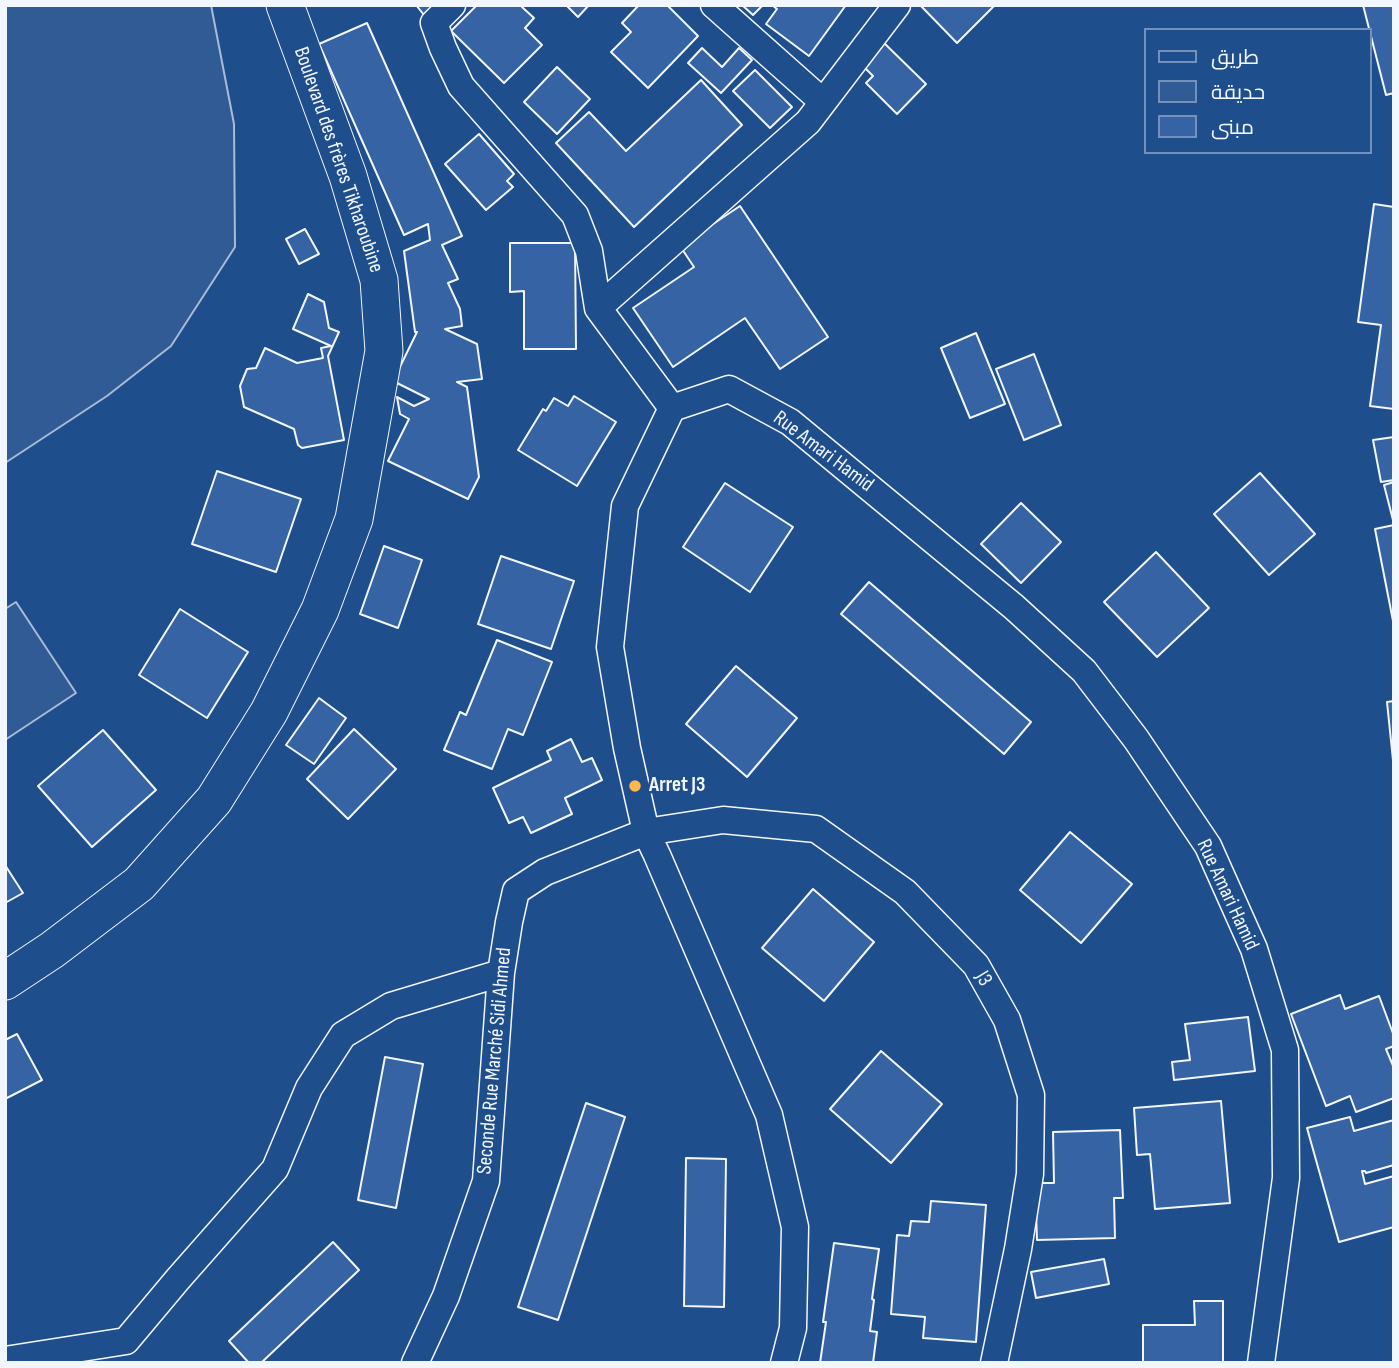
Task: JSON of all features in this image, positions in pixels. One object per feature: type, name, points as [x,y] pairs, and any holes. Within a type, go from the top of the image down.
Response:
[{"type":"street","name":"Boulevard des frères Tikharoubine","points":[[5,981],[52,950],[139,884],[214,800],[269,712],[315,621],[355,519],[384,351],[379,280],[348,176],[285,5]]},
{"type":"street","points":[[452,5],[434,23],[461,86],[575,215],[589,250],[598,308],[672,408],[625,506],[610,647],[627,748],[646,832],[769,1115],[795,1227],[793,1328],[784,1363]]},
{"type":"street","points":[[714,5],[823,102]]},
{"type":"street","points":[[598,308],[808,122],[897,5]]},
{"type":"street","name":"Rue Amari Hamid","points":[[672,408],[729,389],[790,422],[1014,607],[1084,671],[1136,739],[1208,846],[1254,949],[1285,1050],[1286,1178],[1261,1363]]},
{"type":"street","name":"J3","points":[[646,832],[723,820],[816,829],[905,892],[976,965],[1007,1020],[1031,1095],[1030,1174],[1018,1249],[994,1363]]},
{"type":"street","name":"Seconde Rue Marché Sidi Ahmed","points":[[415,1363],[446,1296],[486,1181],[500,973],[516,891],[545,872],[646,832]]},
{"type":"street","points":[[5,1360],[127,1341],[177,1279],[275,1169],[309,1088],[343,1035],[391,1006],[500,973]]},
{"type":"green space","points":[[5,5],[211,5],[234,124],[235,247],[171,346],[107,396],[5,463]]},
{"type":"green space","points":[[16,602],[76,693],[5,740],[5,609]]},
{"type":"building","points":[[416,5],[435,5],[424,15]]},
{"type":"building","points":[[477,5],[524,5],[522,7],[534,18],[525,28],[542,45],[504,83],[451,31]]},
{"type":"building","points":[[566,5],[589,5],[578,17]]},
{"type":"building","points":[[639,5],[667,5],[698,36],[648,88],[611,52],[631,32],[622,23]]},
{"type":"building","points":[[742,5],[763,5],[753,15]]},
{"type":"building","points":[[772,5],[846,5],[809,56],[766,24],[777,9]]},
{"type":"building","points":[[920,5],[995,5],[957,43]]},
{"type":"building","points":[[1363,5],[1394,5],[1394,93],[1386,95]]},
{"type":"building","points":[[367,23],[462,236],[442,245],[458,279],[448,283],[460,309],[462,326],[445,329],[477,344],[482,379],[457,382],[467,387],[479,477],[468,499],[388,461],[409,419],[400,414],[397,397],[414,406],[429,399],[393,381],[417,332],[404,251],[430,240],[428,224],[404,235],[319,44]]},
{"type":"building","points":[[881,40],[926,84],[897,114],[866,83],[873,76],[859,62]]},
{"type":"building","points":[[702,48],[722,67],[739,48],[752,60],[721,93],[688,63]]},
{"type":"building","points":[[557,67],[590,99],[557,134],[524,102]]},
{"type":"building","points":[[755,70],[792,107],[770,128],[733,91]]},
{"type":"building","points":[[701,80],[742,125],[634,227],[556,143],[589,112],[626,151]]},
{"type":"building","points":[[479,134],[514,174],[507,181],[513,187],[486,210],[445,164]]},
{"type":"building","points":[[1374,204],[1394,207],[1394,409],[1370,406],[1381,325],[1358,322]]},
{"type":"building","points":[[740,206],[828,337],[780,369],[745,318],[673,367],[633,308],[694,267],[680,246]]},
{"type":"building","points":[[305,229],[319,254],[299,264],[286,239]]},
{"type":"building","points":[[510,243],[575,243],[576,349],[524,349],[524,291],[510,292]]},
{"type":"building","points":[[308,294],[324,302],[329,328],[339,332],[328,356],[344,440],[302,448],[298,445],[294,429],[244,407],[240,386],[247,369],[256,368],[265,348],[297,363],[323,358],[321,348],[331,346],[293,329]]},
{"type":"building","points":[[976,333],[1005,404],[970,418],[941,348]]},
{"type":"building","points":[[1034,354],[1061,425],[1024,440],[996,369]]},
{"type":"building","points":[[574,396],[616,422],[577,486],[518,450],[543,409],[546,411],[554,398],[568,406]]},
{"type":"building","points":[[1394,437],[1394,480],[1381,482],[1373,440]]},
{"type":"building","points":[[217,471],[301,499],[276,572],[192,544]]},
{"type":"building","points":[[1260,473],[1315,534],[1269,575],[1214,514]]},
{"type":"building","points":[[1394,482],[1394,520],[1393,520],[1384,485]]},
{"type":"building","points":[[725,483],[793,527],[750,592],[683,547]]},
{"type":"building","points":[[1021,503],[1061,542],[1021,583],[981,544]]},
{"type":"building","points":[[1394,525],[1394,626],[1375,529]]},
{"type":"building","points":[[384,546],[422,560],[398,628],[360,614]]},
{"type":"building","points":[[1156,552],[1209,608],[1157,657],[1104,602]]},
{"type":"building","points":[[501,556],[574,581],[551,649],[478,624]]},
{"type":"building","points":[[869,582],[1031,722],[1004,754],[841,614]]},
{"type":"building","points":[[180,609],[248,652],[207,718],[139,675]]},
{"type":"building","points":[[497,640],[552,662],[523,735],[508,729],[492,769],[444,750],[460,712],[466,715]]},
{"type":"building","points":[[736,666],[797,718],[747,777],[686,724]]},
{"type":"building","points":[[319,698],[346,718],[314,764],[286,745]]},
{"type":"building","points":[[1394,701],[1394,770],[1387,702]]},
{"type":"building","points":[[354,729],[396,769],[348,819],[307,779]]},
{"type":"building","points":[[103,730],[156,790],[92,847],[38,786]]},
{"type":"building","points":[[571,739],[582,762],[592,758],[602,780],[565,798],[572,814],[531,833],[523,817],[509,823],[493,788],[551,760],[547,751]]},
{"type":"building","points":[[1070,832],[1132,884],[1081,943],[1020,890]]},
{"type":"building","points":[[5,865],[23,893],[5,903]]},
{"type":"building","points":[[813,889],[874,942],[824,1001],[762,948]]},
{"type":"building","points":[[1340,995],[1345,1009],[1379,996],[1394,1036],[1394,1046],[1386,1049],[1394,1068],[1394,1098],[1356,1112],[1350,1096],[1326,1106],[1291,1014]]},
{"type":"building","points":[[1248,1017],[1255,1071],[1174,1080],[1172,1062],[1190,1060],[1185,1024]]},
{"type":"building","points":[[17,1034],[42,1080],[5,1099],[5,1040]]},
{"type":"building","points":[[881,1051],[942,1104],[891,1163],[830,1109]]},
{"type":"building","points":[[385,1057],[423,1064],[396,1208],[358,1200]]},
{"type":"building","points":[[1221,1101],[1230,1203],[1155,1209],[1150,1154],[1137,1155],[1134,1108]]},
{"type":"building","points":[[586,1103],[625,1117],[558,1320],[518,1307]]},
{"type":"building","points":[[1350,1117],[1354,1131],[1394,1120],[1394,1165],[1366,1173],[1362,1171],[1365,1184],[1394,1176],[1394,1227],[1339,1242],[1307,1128]]},
{"type":"building","points":[[1120,1130],[1123,1198],[1114,1198],[1115,1238],[1037,1240],[1035,1183],[1054,1183],[1053,1132]]},
{"type":"building","points":[[686,1158],[726,1159],[724,1307],[684,1306]]},
{"type":"building","points":[[931,1201],[986,1205],[976,1342],[923,1338],[925,1317],[891,1314],[897,1235],[909,1236],[911,1221],[929,1222]]},
{"type":"building","points":[[333,1242],[359,1270],[261,1363],[249,1363],[229,1341]]},
{"type":"building","points":[[834,1243],[879,1249],[870,1331],[877,1332],[873,1363],[820,1363]]},
{"type":"building","points":[[1104,1259],[1109,1284],[1036,1298],[1031,1272]]},
{"type":"building","points":[[1194,1301],[1223,1301],[1223,1363],[1143,1363],[1143,1325],[1195,1325]]},
{"type":"place","name":"Arret J3","points":[[635,786]]}]
